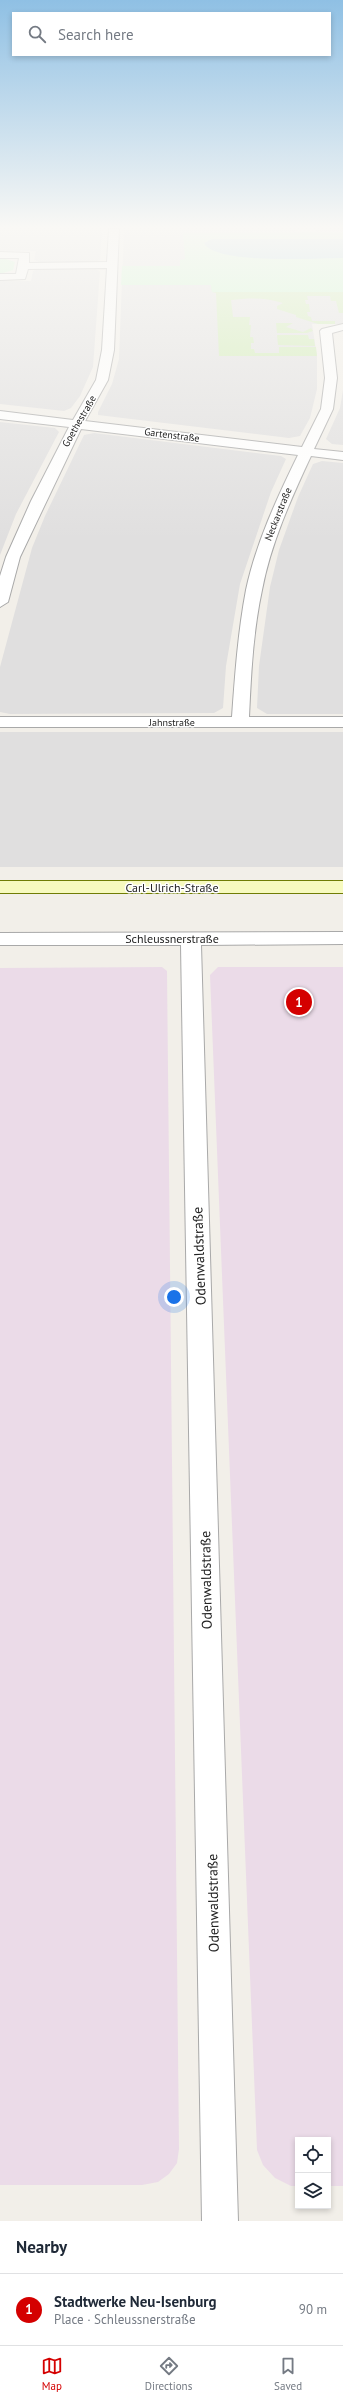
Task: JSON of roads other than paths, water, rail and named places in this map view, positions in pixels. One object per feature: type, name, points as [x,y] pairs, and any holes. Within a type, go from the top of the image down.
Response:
[{"type":"main road","name":"Carl-Ulrich-Straße","points":[[0,887],[343,887]]},
{"type":"street","name":"Goethestraße","points":[[0,602],[14,557],[32,512],[53,468],[98,388],[107,361],[108,333]]},
{"type":"street","name":"Neckarstraße","points":[[240,722],[245,648],[254,590],[276,516],[306,451],[323,419],[331,388],[331,367],[325,333]]},
{"type":"street","name":"Gartenstraße","points":[[0,415],[343,456]]},
{"type":"street","name":"Jahnstraße","points":[[0,722],[343,722]]},
{"type":"street","name":"Odenwaldstraße","points":[[190,938],[220,2221]]},
{"type":"street","name":"Schleussnerstraße","points":[[0,939],[343,938]]},
{"type":"place","name":"Stadtwerke Neu-Isenburg","points":[[299,1002]]}]
